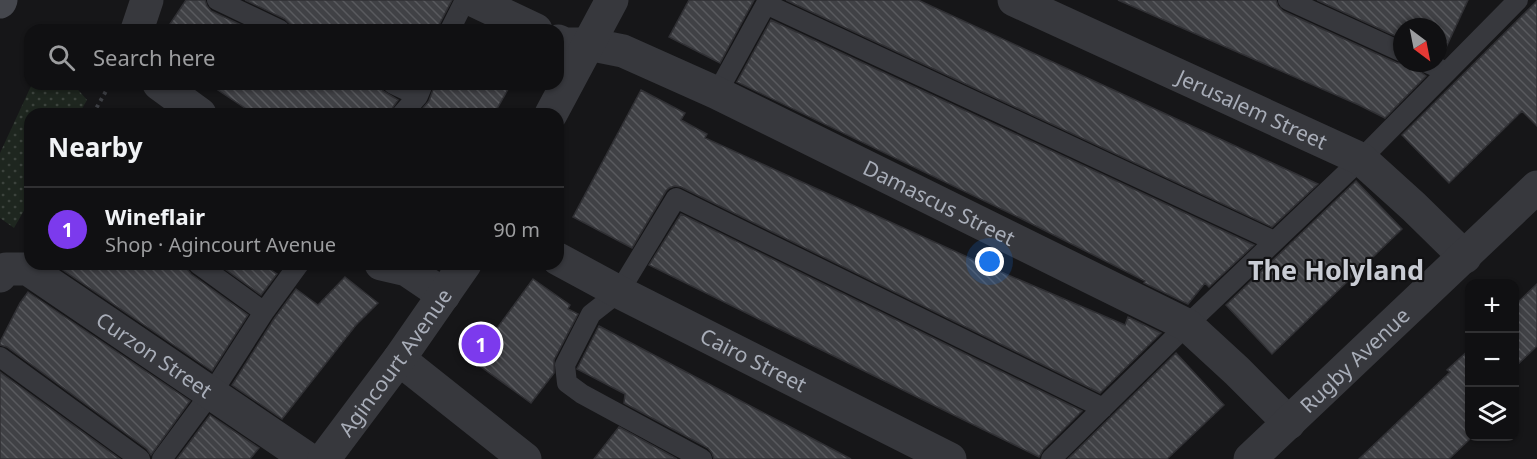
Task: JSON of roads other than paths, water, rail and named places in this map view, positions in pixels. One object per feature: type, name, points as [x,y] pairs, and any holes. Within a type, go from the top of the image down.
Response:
[{"type":"street","points":[[138,24],[147,0]]},
{"type":"street","points":[[473,0],[523,24]]},
{"type":"street","points":[[564,71],[573,42],[612,0]]},
{"type":"street","name":"Jerusalem Street","points":[[1014,0],[1361,159],[1464,256]]},
{"type":"street","name":"Damascus Street","points":[[573,42],[623,51],[717,93],[1186,325],[1237,371],[1289,423]]},
{"type":"street","points":[[167,90],[192,108]]},
{"type":"street","points":[[553,108],[558,90]]},
{"type":"street","name":"Rugby Avenue","points":[[1250,459],[1537,187]]},
{"type":"street","name":"Cairo Street","points":[[564,262],[950,459]]},
{"type":"street","name":"Curzon Street","points":[[0,276],[6,269],[24,269]]},
{"type":"street","name":"Curzon Street","points":[[29,270],[308,459]]},
{"type":"street","points":[[406,270],[444,295]]},
{"type":"street","name":"Agincourt Avenue","points":[[324,459],[461,270]]},
{"type":"street","points":[[399,358],[525,459]]},
{"type":"lane","points":[[217,0],[267,24]]},
{"type":"lane","points":[[453,24],[465,0]]},
{"type":"lane","points":[[1288,0],[1393,48]]},
{"type":"lane","points":[[1051,459],[1186,325],[1361,159],[1518,0]]},
{"type":"lane","points":[[717,93],[766,4],[1274,241]]},
{"type":"lane","points":[[407,108],[421,90]]},
{"type":"lane","points":[[702,459],[582,394],[567,383],[565,365],[591,314],[620,292],[676,198],[1103,408]]},
{"type":"lane","points":[[206,270],[264,312]]},
{"type":"lane","points":[[162,459],[219,382],[264,312],[295,270]]},
{"type":"lane","points":[[0,357],[140,459]]},
{"type":"place","name":"Wineflair","points":[[481,344]]},
{"type":"district","name":"The Holyland","points":[[1336,269]]}]
